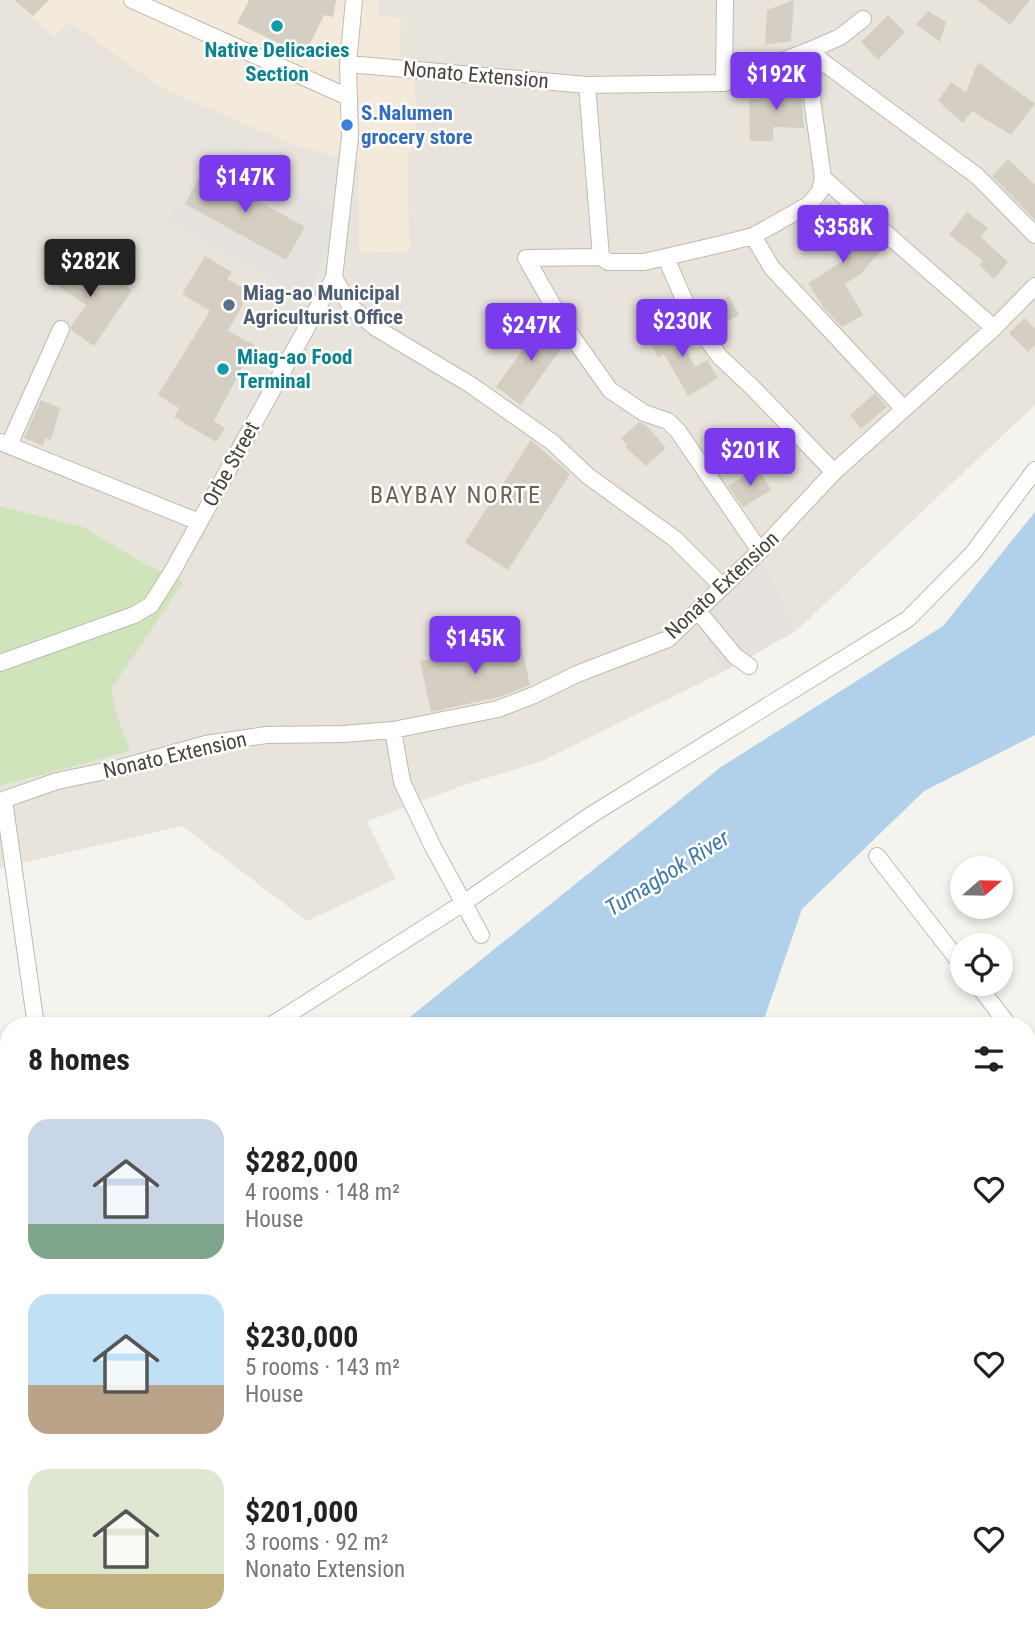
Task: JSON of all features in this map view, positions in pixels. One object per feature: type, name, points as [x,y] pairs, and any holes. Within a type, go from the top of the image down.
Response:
[{"type":"street","points":[[132,0],[348,102]]},
{"type":"street","name":"Orbe Street","points":[[0,663],[134,615],[151,605],[334,278],[350,137],[348,64],[354,0]]},
{"type":"street","points":[[724,83],[725,0]]},
{"type":"street","name":"Nonato Extension","points":[[348,64],[587,85],[724,83],[840,37],[863,19]]},
{"type":"street","points":[[760,551],[678,431],[668,421],[643,413],[610,390],[564,325],[526,258],[601,257],[608,262],[644,262],[666,258],[752,236],[810,204],[820,191],[824,178],[808,51]]},
{"type":"street","points":[[808,51],[977,176],[1035,235]]},
{"type":"street","points":[[587,85],[601,257]]},
{"type":"street","points":[[824,178],[993,328]]},
{"type":"street","points":[[752,236],[772,268],[903,408]]},
{"type":"street","points":[[666,258],[693,320],[720,357],[834,472]]},
{"type":"street","points":[[334,278],[351,307],[376,328],[471,385],[552,442],[588,476],[675,539],[722,586]]},
{"type":"street","name":"Nonato Extension","points":[[2,800],[57,781],[120,768],[206,744],[266,734],[343,734],[393,730],[498,709],[577,674],[668,639],[760,551],[834,472],[993,328],[1035,286]]},
{"type":"street","points":[[61,329],[5,443],[199,522]]},
{"type":"street","points":[[284,1017],[465,902],[591,815],[908,619],[973,553],[1035,470]]},
{"type":"street","points":[[698,611],[735,656],[749,666]]},
{"type":"street","points":[[393,730],[402,782],[433,847],[481,935]]},
{"type":"street","points":[[2,800],[35,1017]]},
{"type":"street","points":[[877,856],[950,950]]},
{"type":"street","points":[[985,996],[1002,1017]]},
{"type":"shaded area","points":[[0,0],[1035,0],[1035,405],[796,631],[755,548],[691,615],[723,672],[542,761],[470,783],[367,821],[396,879],[307,921],[182,826],[0,868]]},
{"type":"shaded area","points":[[14,0],[379,0],[378,15],[401,18],[400,57],[414,59],[416,126],[407,163],[410,251],[359,253],[359,162],[297,146],[162,88],[70,22],[54,36]]},
{"type":"shaded area","points":[[222,137],[328,208],[333,235],[306,299],[167,221]]},
{"type":"shaded area","points":[[755,547],[796,631],[723,672],[691,616],[716,581]]},
{"type":"green space","points":[[0,506],[83,527],[147,565],[183,582],[112,688],[114,706],[130,751],[0,786]]},
{"type":"water","name":"Tumagbok River","points":[[1035,512],[1035,735],[924,791],[802,909],[765,1017],[410,1017],[721,767],[943,626]]},
{"type":"building","points":[[14,0],[49,0],[33,16]]},
{"type":"building","name":"Native Delicacies Section","points":[[249,0],[336,0],[333,17],[324,15],[304,56],[237,23]]},
{"type":"building","points":[[794,0],[791,41],[765,45],[767,10]]},
{"type":"building","points":[[977,0],[1030,0],[1010,25]]},
{"type":"building","points":[[928,11],[946,22],[940,42],[916,24]]},
{"type":"building","points":[[888,15],[905,32],[878,60],[861,42]]},
{"type":"building","points":[[978,62],[1035,104],[1011,135],[972,111],[963,123],[938,101],[951,82],[966,92]]},
{"type":"building","points":[[779,81],[800,81],[804,128],[773,127],[773,141],[750,141],[749,99],[778,98]]},
{"type":"building","points":[[1008,159],[1035,185],[1035,220],[992,176]]},
{"type":"building","points":[[203,170],[305,227],[286,260],[185,204]]},
{"type":"building","points":[[826,207],[848,226],[852,221],[858,226],[860,224],[883,248],[861,274],[845,284],[863,315],[842,327],[823,307],[808,283],[846,259],[809,228]]},
{"type":"building","points":[[967,212],[988,228],[981,237],[1008,262],[994,279],[979,265],[983,261],[949,235]]},
{"type":"building","points":[[62,254],[98,287],[107,273],[132,290],[94,346],[71,330],[86,305],[46,278]]},
{"type":"building","points":[[205,256],[232,272],[227,279],[250,292],[228,331],[254,345],[214,421],[225,428],[216,442],[174,417],[179,408],[158,395],[210,311],[182,294]]},
{"type":"building","points":[[729,296],[739,315],[713,330],[701,312]]},
{"type":"building","points":[[1025,318],[1035,329],[1035,345],[1028,352],[1009,333]]},
{"type":"building","points":[[544,320],[552,326],[564,344],[521,405],[496,387]]},
{"type":"building","points":[[679,322],[689,341],[683,345],[695,367],[707,360],[718,378],[688,396],[664,354],[658,358],[648,338]]},
{"type":"building","points":[[875,393],[887,407],[861,429],[850,415]]},
{"type":"building","points":[[41,400],[60,408],[51,440],[46,438],[43,446],[24,438]]},
{"type":"building","points":[[639,422],[646,425],[666,448],[646,466],[625,447],[627,445],[621,438]]},
{"type":"building","points":[[531,440],[570,474],[508,570],[465,542]]},
{"type":"building","points":[[758,468],[771,490],[743,507],[728,486]]},
{"type":"building","points":[[520,640],[530,685],[499,697],[431,712],[420,661]]},
{"type":"place","name":"Native Delicacies Section","points":[[277,26]]},
{"type":"place","name":"S.Nalumen grocery store","points":[[347,125]]},
{"type":"place","name":"Miag-ao Municipal Agriculturist Office","points":[[229,305]]},
{"type":"place","name":"Miag-ao Food Terminal","points":[[223,369]]},
{"type":"district","name":"BAYBAY NORTE","points":[[456,495]]}]
